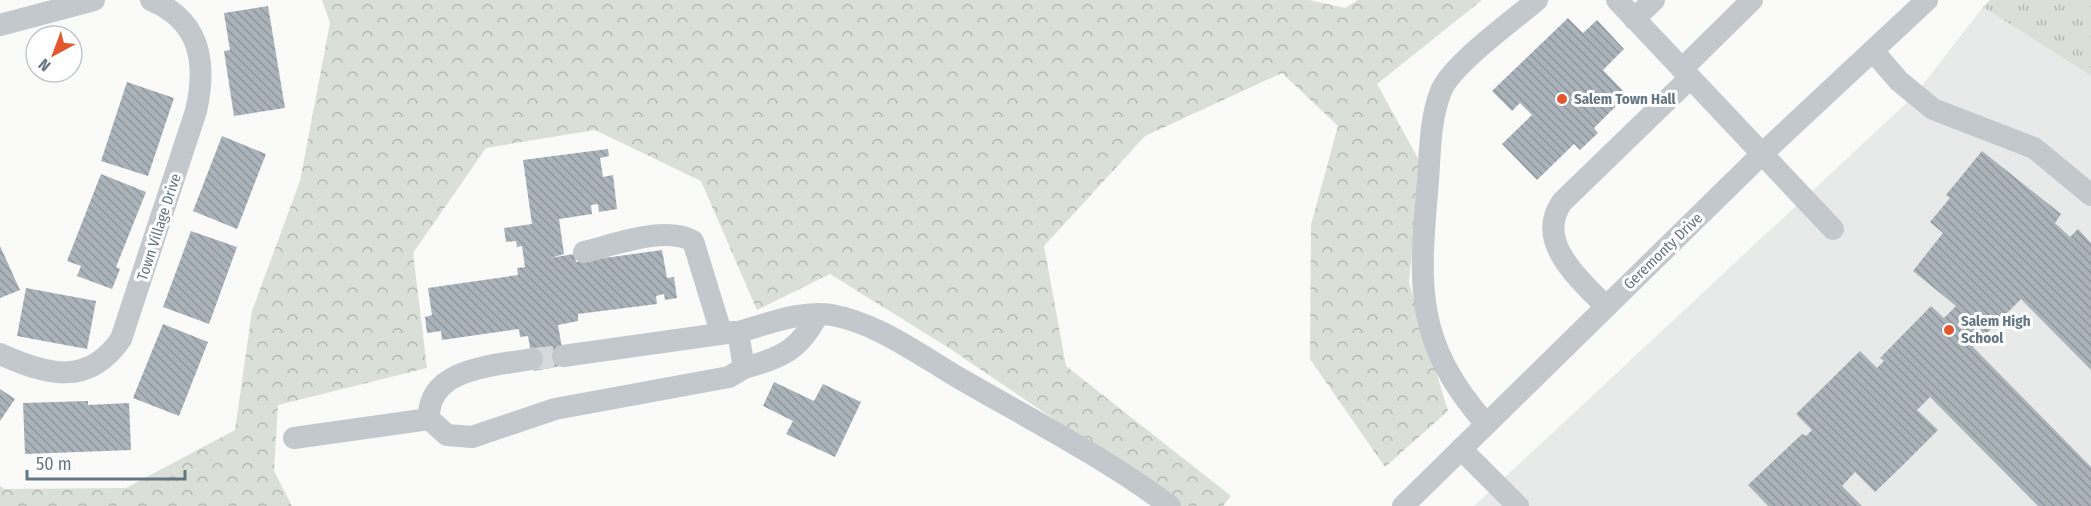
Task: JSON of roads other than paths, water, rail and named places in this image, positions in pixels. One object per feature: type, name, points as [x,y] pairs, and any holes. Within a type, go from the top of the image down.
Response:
[{"type":"street","points":[[0,25],[94,0]]},
{"type":"street","name":"Town Village Drive","points":[[0,354],[49,370],[69,373],[84,371],[99,364],[112,352],[125,330],[196,111],[202,78],[197,45],[190,32],[166,6],[151,0]]},
{"type":"street","points":[[1486,424],[1464,399],[1450,377],[1435,343],[1424,306],[1421,264],[1431,135],[1441,90],[1454,72],[1537,0]]},
{"type":"street","points":[[1617,0],[1833,229]]},
{"type":"street","points":[[1634,19],[1654,0]]},
{"type":"street","points":[[1606,307],[1564,261],[1554,239],[1552,224],[1554,213],[1686,74],[1752,0]]},
{"type":"street","name":"Geremonty Drive","points":[[1403,506],[1762,154],[1927,0]]},
{"type":"street","points":[[1873,51],[1899,81],[1933,109],[2034,148],[2091,195]]},
{"type":"street","points":[[584,252],[633,240],[671,234],[684,236],[693,241],[744,368]]},
{"type":"street","points":[[563,356],[729,332],[805,314],[843,317],[887,336],[1110,465],[1170,506]]},
{"type":"street","points":[[532,359],[469,370],[455,376],[434,395],[428,408],[429,419],[447,435],[472,437],[555,409],[729,377],[744,368],[783,355],[809,332],[818,314]]},
{"type":"street","points":[[294,438],[429,419]]},
{"type":"street","points":[[1461,449],[1518,506]]},
{"type":"tunnel","points":[[532,359],[563,356]]},
{"type":"place","name":"Salem Town Hall","points":[[1562,99]]},
{"type":"place","name":"Salem High School","points":[[1949,330]]}]
